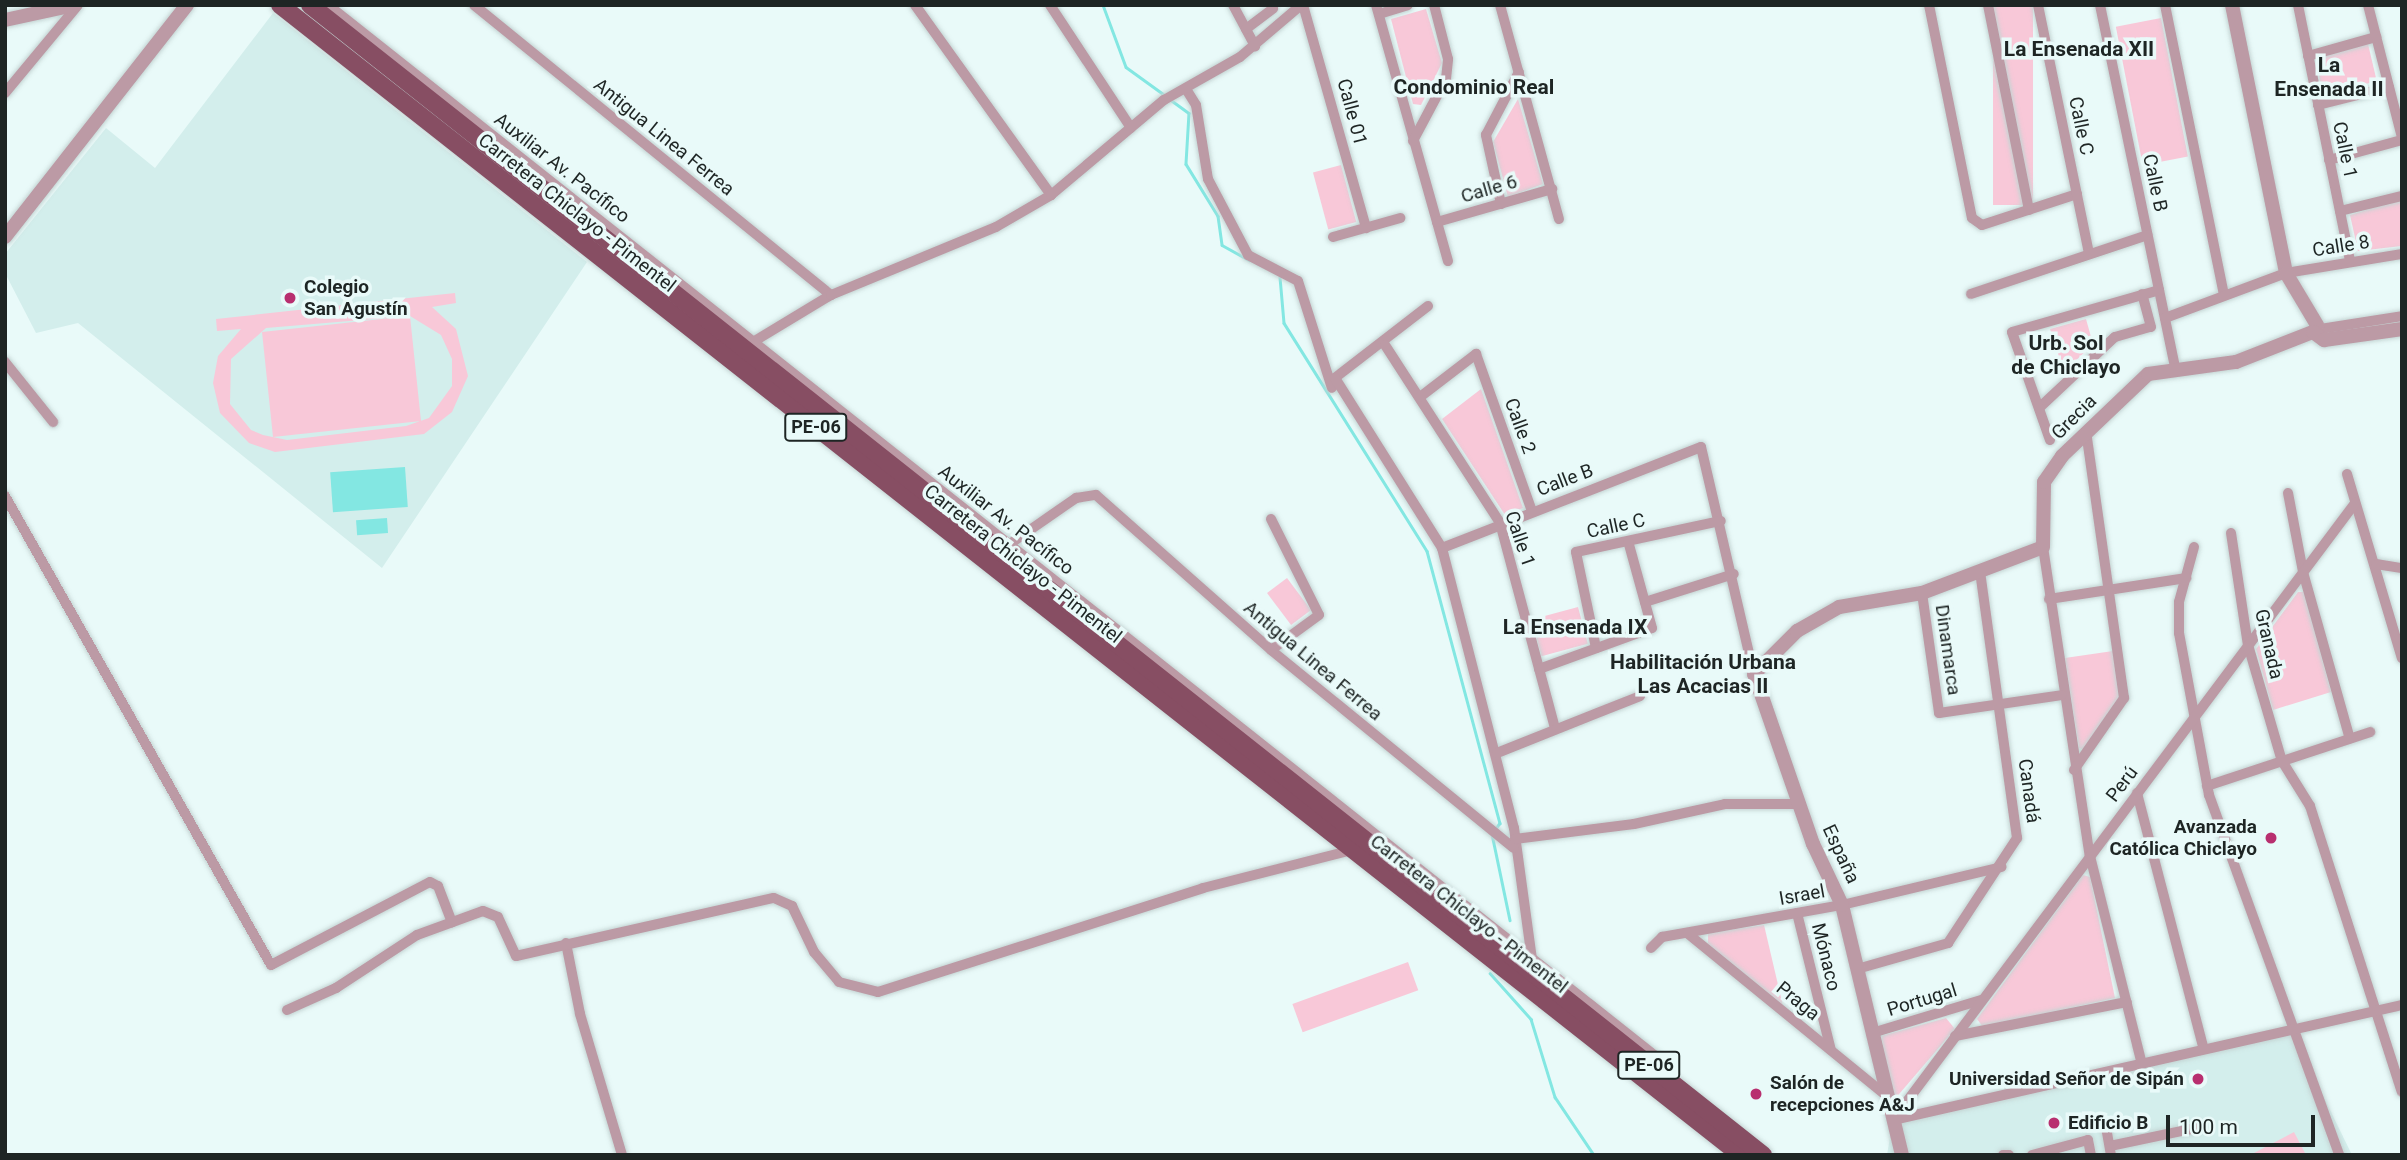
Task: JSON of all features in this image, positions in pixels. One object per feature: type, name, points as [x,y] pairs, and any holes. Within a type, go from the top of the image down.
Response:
[{"type":"main road","name":"Carretera Chiclayo - Pimentel","points":[[280,5],[601,248],[1357,843],[1741,1155]]},
{"type":"main road","name":"Carretera Chiclayo - Pimentel","points":[[310,5],[601,248],[748,345],[1006,547],[1357,843],[1533,967],[1763,1155]]},
{"type":"main road","points":[[1663,1062],[1729,1129]]},
{"type":"street","points":[[5,20],[76,5]]},
{"type":"street","points":[[5,93],[76,5]]},
{"type":"street","points":[[6,235],[187,5]]},
{"type":"street","name":"Auxiliar Av. Pacífico","points":[[328,5],[748,345]]},
{"type":"street","name":"Antigua Linea Ferrea","points":[[474,5],[831,295]]},
{"type":"street","points":[[915,5],[1051,195]]},
{"type":"street","points":[[1050,5],[1131,128]]},
{"type":"street","points":[[1233,5],[1255,46]]},
{"type":"street","points":[[748,345],[831,295],[996,227],[1051,195],[1164,100],[1255,46],[1302,5]]},
{"type":"street","name":"Calle 01","points":[[1302,5],[1366,228]]},
{"type":"street","points":[[1408,5],[1378,10],[1448,261]]},
{"type":"street","points":[[1413,141],[1446,79],[1448,59],[1434,5]]},
{"type":"street","points":[[1500,5],[1559,219]]},
{"type":"street","points":[[1929,5],[1972,218],[1982,225],[2077,194]]},
{"type":"street","points":[[1988,5],[2029,210]]},
{"type":"street","name":"Calle C","points":[[2038,5],[2089,254]]},
{"type":"street","name":"Calle B","points":[[2100,5],[2175,367]]},
{"type":"street","points":[[2165,5],[2224,295]]},
{"type":"street","points":[[2232,5],[2286,274],[2315,329],[2324,340],[2402,329]]},
{"type":"street","name":"Calle 1","points":[[2298,5],[2350,261]]},
{"type":"street","points":[[2329,160],[2402,138],[2368,5]]},
{"type":"street","points":[[1246,29],[1273,9]]},
{"type":"street","points":[[2308,56],[2376,37]]},
{"type":"street","points":[[1501,204],[1486,135],[1520,72]]},
{"type":"street","points":[[2318,105],[2389,87]]},
{"type":"street","points":[[1182,91],[1200,119],[1208,178],[1248,255],[1297,281],[1332,388]]},
{"type":"street","name":"Calle 6","points":[[1437,222],[1552,189]]},
{"type":"street","points":[[2340,211],[2402,196]]},
{"type":"street","points":[[1334,237],[1400,218]]},
{"type":"street","points":[[1970,294],[2147,235]]},
{"type":"street","name":"Calle 8","points":[[2165,318],[2286,274],[2402,254]]},
{"type":"street","points":[[2050,440],[2012,332],[2159,290]]},
{"type":"street","points":[[2039,408],[2115,337],[2151,327],[2142,294]]},
{"type":"street","points":[[1428,306],[1385,345],[1335,378],[1442,548],[1496,753],[1514,844],[1533,967]]},
{"type":"street","points":[[2315,329],[2402,316]]},
{"type":"street","name":"Grecia","points":[[2043,547],[2044,482],[2086,432],[2148,374],[2175,367],[2236,362],[2315,329]]},
{"type":"street","name":"Calle 1","points":[[1385,345],[1500,523],[1555,728]]},
{"type":"street","name":"Calle 2","points":[[1420,397],[1476,354],[1532,511]]},
{"type":"street","points":[[5,362],[54,422]]},
{"type":"street","points":[[2074,770],[2124,698],[2086,432]]},
{"type":"street","name":"Calle B","points":[[1442,548],[1500,523],[1701,447]]},
{"type":"street","name":"España","points":[[1701,447],[1734,574],[1754,674],[1800,804],[1842,905],[1902,1155]]},
{"type":"street","points":[[2347,474],[2354,503],[2376,564],[2402,659]]},
{"type":"street","points":[[2288,493],[2303,572],[2350,738]]},
{"type":"street","name":"Antigua Linea Ferrea","points":[[1006,547],[1076,498],[1096,495],[1271,650],[1514,844]]},
{"type":"street","points":[[5,496],[271,965],[430,882],[438,886],[452,922]]},
{"type":"street","name":"Perú","points":[[1893,1120],[2354,503]]},
{"type":"street","points":[[1271,519],[1319,610],[1315,622],[1271,650]]},
{"type":"street","name":"Calle C","points":[[1596,648],[1573,556],[1721,521]]},
{"type":"street","name":"Granada","points":[[2231,533],[2248,645],[2282,761],[2310,806],[2402,1092]]},
{"type":"street","points":[[1539,669],[1652,628],[1628,541]]},
{"type":"street","name":"Auxiliar Av. Pacífico","points":[[1006,547],[1533,967],[1663,1062]]},
{"type":"street","points":[[1754,674],[1797,631],[1839,607],[1922,593],[2043,547],[2062,695],[2090,856],[2141,1061]]},
{"type":"street","points":[[2194,547],[2186,578],[2179,633],[2192,719],[2207,786],[2290,1026],[2339,1155]]},
{"type":"street","points":[[2376,564],[2402,568]]},
{"type":"street","name":"Canadá","points":[[1857,969],[1948,943],[2002,867],[2017,838],[1980,570]]},
{"type":"street","points":[[1645,602],[1734,574]]},
{"type":"street","points":[[2049,599],[2186,578]]},
{"type":"street","name":"Dinamarca","points":[[1922,593],[1939,713],[1999,705]]},
{"type":"street","points":[[1999,705],[2062,695]]},
{"type":"street","points":[[1496,753],[1640,696]]},
{"type":"street","points":[[2207,786],[2370,732]]},
{"type":"street","points":[[2137,793],[2203,1047]]},
{"type":"street","points":[[1514,844],[1634,824],[1726,804],[1800,804]]},
{"type":"street","points":[[287,1010],[355,977],[408,940],[452,922],[495,914],[516,956],[779,898],[792,906],[814,952],[839,982],[878,992],[1164,900],[1357,843]]},
{"type":"street","name":"Israel","points":[[1651,948],[1662,937],[1842,905],[2002,867]]},
{"type":"street","name":"Mónaco","points":[[1797,913],[1831,1051]]},
{"type":"street","name":"Praga","points":[[1687,933],[1887,1096]]},
{"type":"street","points":[[566,943],[579,1014],[622,1155]]},
{"type":"street","name":"Portugal","points":[[1872,1033],[1981,1000]]},
{"type":"street","points":[[1955,1035],[2127,1002]]},
{"type":"street","points":[[1893,1120],[2290,1026],[2402,1006]]},
{"type":"street","points":[[2106,1127],[2111,1151]]},
{"type":"street","points":[[2032,1155],[2048,1153],[2088,1140],[2094,1155],[2200,1128]]},
{"type":"street","points":[[2003,1155],[2009,1155]]},
{"type":"shaded area","points":[[1993,5],[2033,5],[2033,205],[1993,205]]},
{"type":"shaded area","points":[[1426,9],[1442,63],[1421,105],[1413,104],[1391,19]]},
{"type":"shaded area","name":"Colegio San Agustín","points":[[273,13],[587,262],[382,568],[78,323],[36,333],[5,273],[5,254],[106,128],[155,168]]},
{"type":"shaded area","points":[[2161,18],[2188,156],[2143,165],[2116,27]]},
{"type":"shaded area","points":[[2368,44],[2377,82],[2321,91],[2317,58]]},
{"type":"shaded area","points":[[1518,99],[1543,184],[1508,197],[1493,142]]},
{"type":"shaded area","points":[[1341,165],[1356,222],[1328,229],[1313,173]]},
{"type":"shaded area","points":[[2402,199],[2402,246],[2358,251],[2350,215]]},
{"type":"shaded area","points":[[455,293],[456,303],[432,307],[456,329],[468,376],[452,412],[424,434],[275,452],[249,443],[220,413],[213,383],[218,356],[241,329],[217,331],[216,319]],"holes":[[[409,316],[262,332],[273,437],[420,421],[406,426],[287,440],[263,435],[251,430],[230,404],[231,359],[266,328]],[[410,316],[441,335],[452,359],[452,386],[429,418],[421,421]]]},
{"type":"shaded area","points":[[2086,319],[2093,344],[2064,372],[2050,329]]},
{"type":"shaded area","points":[[1481,389],[1523,508],[1505,515],[1442,419]]},
{"type":"shaded area","points":[[1287,578],[1311,610],[1291,625],[1267,593]]},
{"type":"shaded area","points":[[2298,592],[2304,592],[2331,692],[2273,710],[2256,649]]},
{"type":"shaded area","points":[[1578,607],[1588,644],[1541,656],[1532,619]]},
{"type":"shaded area","points":[[2113,651],[2121,698],[2084,750],[2079,748],[2065,658]]},
{"type":"shaded area","points":[[2083,875],[2090,877],[2115,998],[1983,1027],[1977,1019]]},
{"type":"shaded area","points":[[1764,925],[1783,1006],[1708,946],[1708,933]]},
{"type":"shaded area","points":[[1408,962],[1418,990],[1303,1032],[1292,1004]]},
{"type":"shaded area","points":[[1946,1018],[1955,1029],[1894,1100],[1881,1036]]},
{"type":"shaded area","name":"Universidad Señor de Sipán","points":[[2289,1026],[2352,1155],[1887,1155],[1893,1120]]},
{"type":"shaded area","points":[[2294,1132],[2306,1155],[2255,1155],[2254,1153]]},
{"type":"water","points":[[405,467],[408,507],[333,512],[330,472]]},
{"type":"water","points":[[387,518],[388,533],[357,535],[356,520]]},
{"type":"waterway","points":[[1103,5],[1126,67],[1166,96]]},
{"type":"waterway","points":[[1171,100],[1189,113],[1186,164],[1218,216],[1222,245],[1249,260]]},
{"type":"waterway","points":[[1280,277],[1284,323],[1427,551],[1500,823],[1496,829]]},
{"type":"waterway","points":[[1492,834],[1510,920]]},
{"type":"waterway","points":[[1490,973],[1531,1019],[1555,1097],[1594,1155]]},
{"type":"place","name":"Colegio San Agustín","points":[[290,298]]},
{"type":"place","name":"Avanzada Católica Chiclayo","points":[[2271,838]]},
{"type":"place","name":"Universidad Señor de Sipán","points":[[2198,1079]]},
{"type":"place","name":"Salón de recepciones A&J","points":[[1756,1094]]},
{"type":"place","name":"Edificio B","points":[[2054,1123]]},
{"type":"district","name":"La Ensenada XII","points":[[2079,49]]},
{"type":"district","name":"La Ensenada II","points":[[2329,77]]},
{"type":"district","name":"Condominio Real","points":[[1474,87]]},
{"type":"district","name":"Urb. Sol de Chiclayo","points":[[2066,355]]},
{"type":"district","name":"La Ensenada IX","points":[[1575,627]]},
{"type":"district","name":"Habilitación Urbana Las Acacias II","points":[[1703,674]]}]
